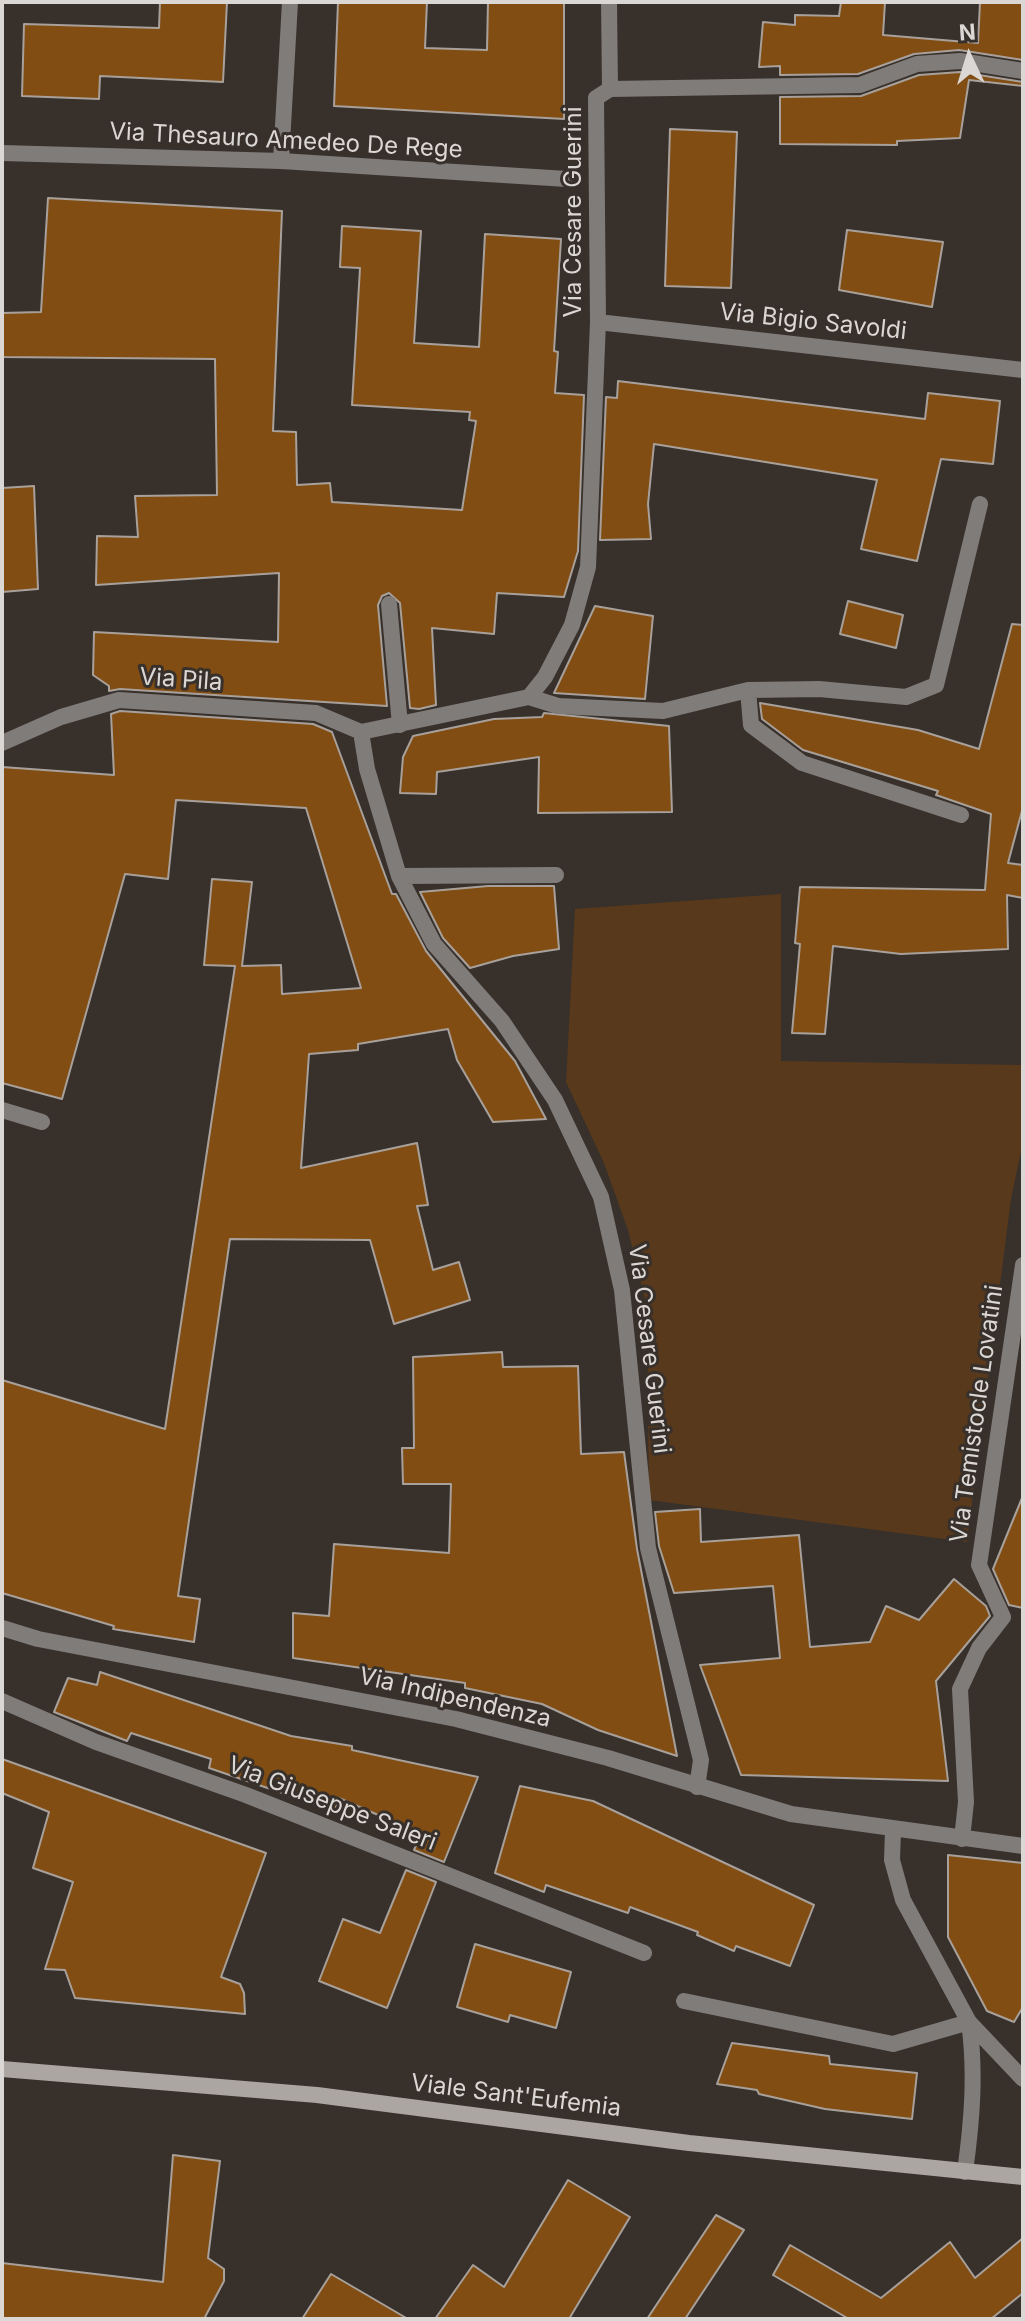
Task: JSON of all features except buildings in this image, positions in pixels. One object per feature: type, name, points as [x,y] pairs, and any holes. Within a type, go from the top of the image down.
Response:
[{"type":"main road","name":"Viale Sant'Eufemia","points":[[2,2069],[317,2095],[704,2144],[1023,2177]]},
{"type":"street","points":[[281,161],[290,2]]},
{"type":"street","points":[[609,2],[610,89]]},
{"type":"street","name":"Via Cesare Guerini","points":[[529,697],[545,677],[572,625],[588,567],[598,322],[596,98],[610,89],[860,85],[917,64],[960,61],[1023,71]]},
{"type":"street","name":"Via Thesauro Amedeo De Rege","points":[[2,153],[281,161],[567,179]]},
{"type":"street","name":"Via Bigio Savoldi","points":[[598,322],[1023,370]]},
{"type":"street","points":[[361,732],[529,697],[558,706],[663,711],[748,690],[819,689],[906,697],[936,685],[980,504]]},
{"type":"street","points":[[389,604],[400,725]]},
{"type":"street","points":[[748,690],[751,725],[802,763],[961,815]]},
{"type":"street","name":"Via Pila","points":[[2,743],[61,717],[119,700],[316,713],[361,732]]},
{"type":"street","name":"Via Cesare Guerini","points":[[361,732],[367,769],[399,876],[434,944],[502,1021],[555,1100],[601,1197],[622,1290],[648,1548],[701,1760],[697,1787]]},
{"type":"street","points":[[399,876],[556,875]]},
{"type":"street","points":[[2,1110],[42,1122]]},
{"type":"street","name":"Via Temistocle Lovatini","points":[[962,1839],[966,1802],[960,1689],[979,1648],[1003,1617],[979,1565],[1023,1265]]},
{"type":"street","name":"Via Indipendenza","points":[[2,1628],[38,1639],[456,1719],[608,1758],[791,1814],[1023,1846]]},
{"type":"street","name":"Via Giuseppe Saleri","points":[[2,1701],[96,1742],[246,1795],[644,1953]]},
{"type":"street","points":[[893,1830],[892,1860],[903,1900],[969,2022],[1023,2079]]},
{"type":"street","points":[[684,2001],[893,2044],[969,2022]]},
{"type":"street","points":[[965,2172],[973,2113],[974,2060],[969,2022]]},
{"type":"shaded area","points":[[781,894],[781,1061],[1023,1065],[1023,1142],[1011,1199],[967,1542],[649,1500],[647,1308],[628,1230],[604,1163],[566,1082],[575,909]]}]
